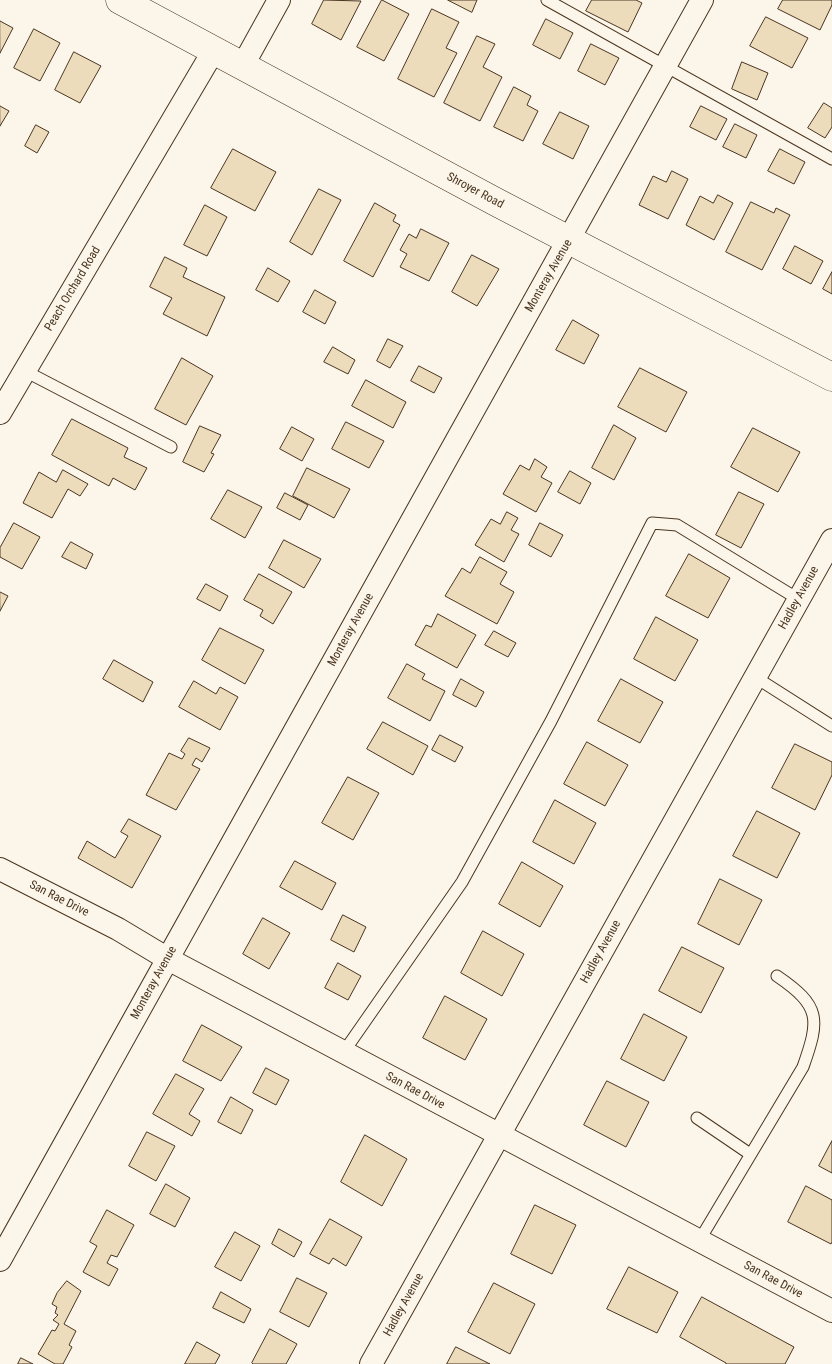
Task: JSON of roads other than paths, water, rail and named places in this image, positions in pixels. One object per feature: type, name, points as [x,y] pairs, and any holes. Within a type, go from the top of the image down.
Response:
[{"type":"main road","name":"Shroyer Road","points":[[120,0],[570,240],[832,377]]},
{"type":"street","points":[[242,65],[279,0]]},
{"type":"street","name":"Monteray Avenue","points":[[0,1260],[702,0]]},
{"type":"street","name":"Peach Orchard Road","points":[[0,413],[214,50]]},
{"type":"street","name":"Hadley Avenue","points":[[371,1364],[832,540]]},
{"type":"street","name":"San Rae Drive","points":[[0,869],[118,930],[343,1053],[832,1311]]},
{"type":"lane","points":[[547,0],[665,67],[830,155]]},
{"type":"lane","points":[[25,371],[171,447]]},
{"type":"lane","points":[[343,1053],[462,882],[551,721],[652,523],[677,525],[798,600]]},
{"type":"lane","points":[[755,677],[832,726]]},
{"type":"lane","points":[[698,1241],[803,1067],[813,1038],[814,1016],[809,1004],[796,989],[777,976]]},
{"type":"lane","points":[[697,1118],[750,1154]]}]
